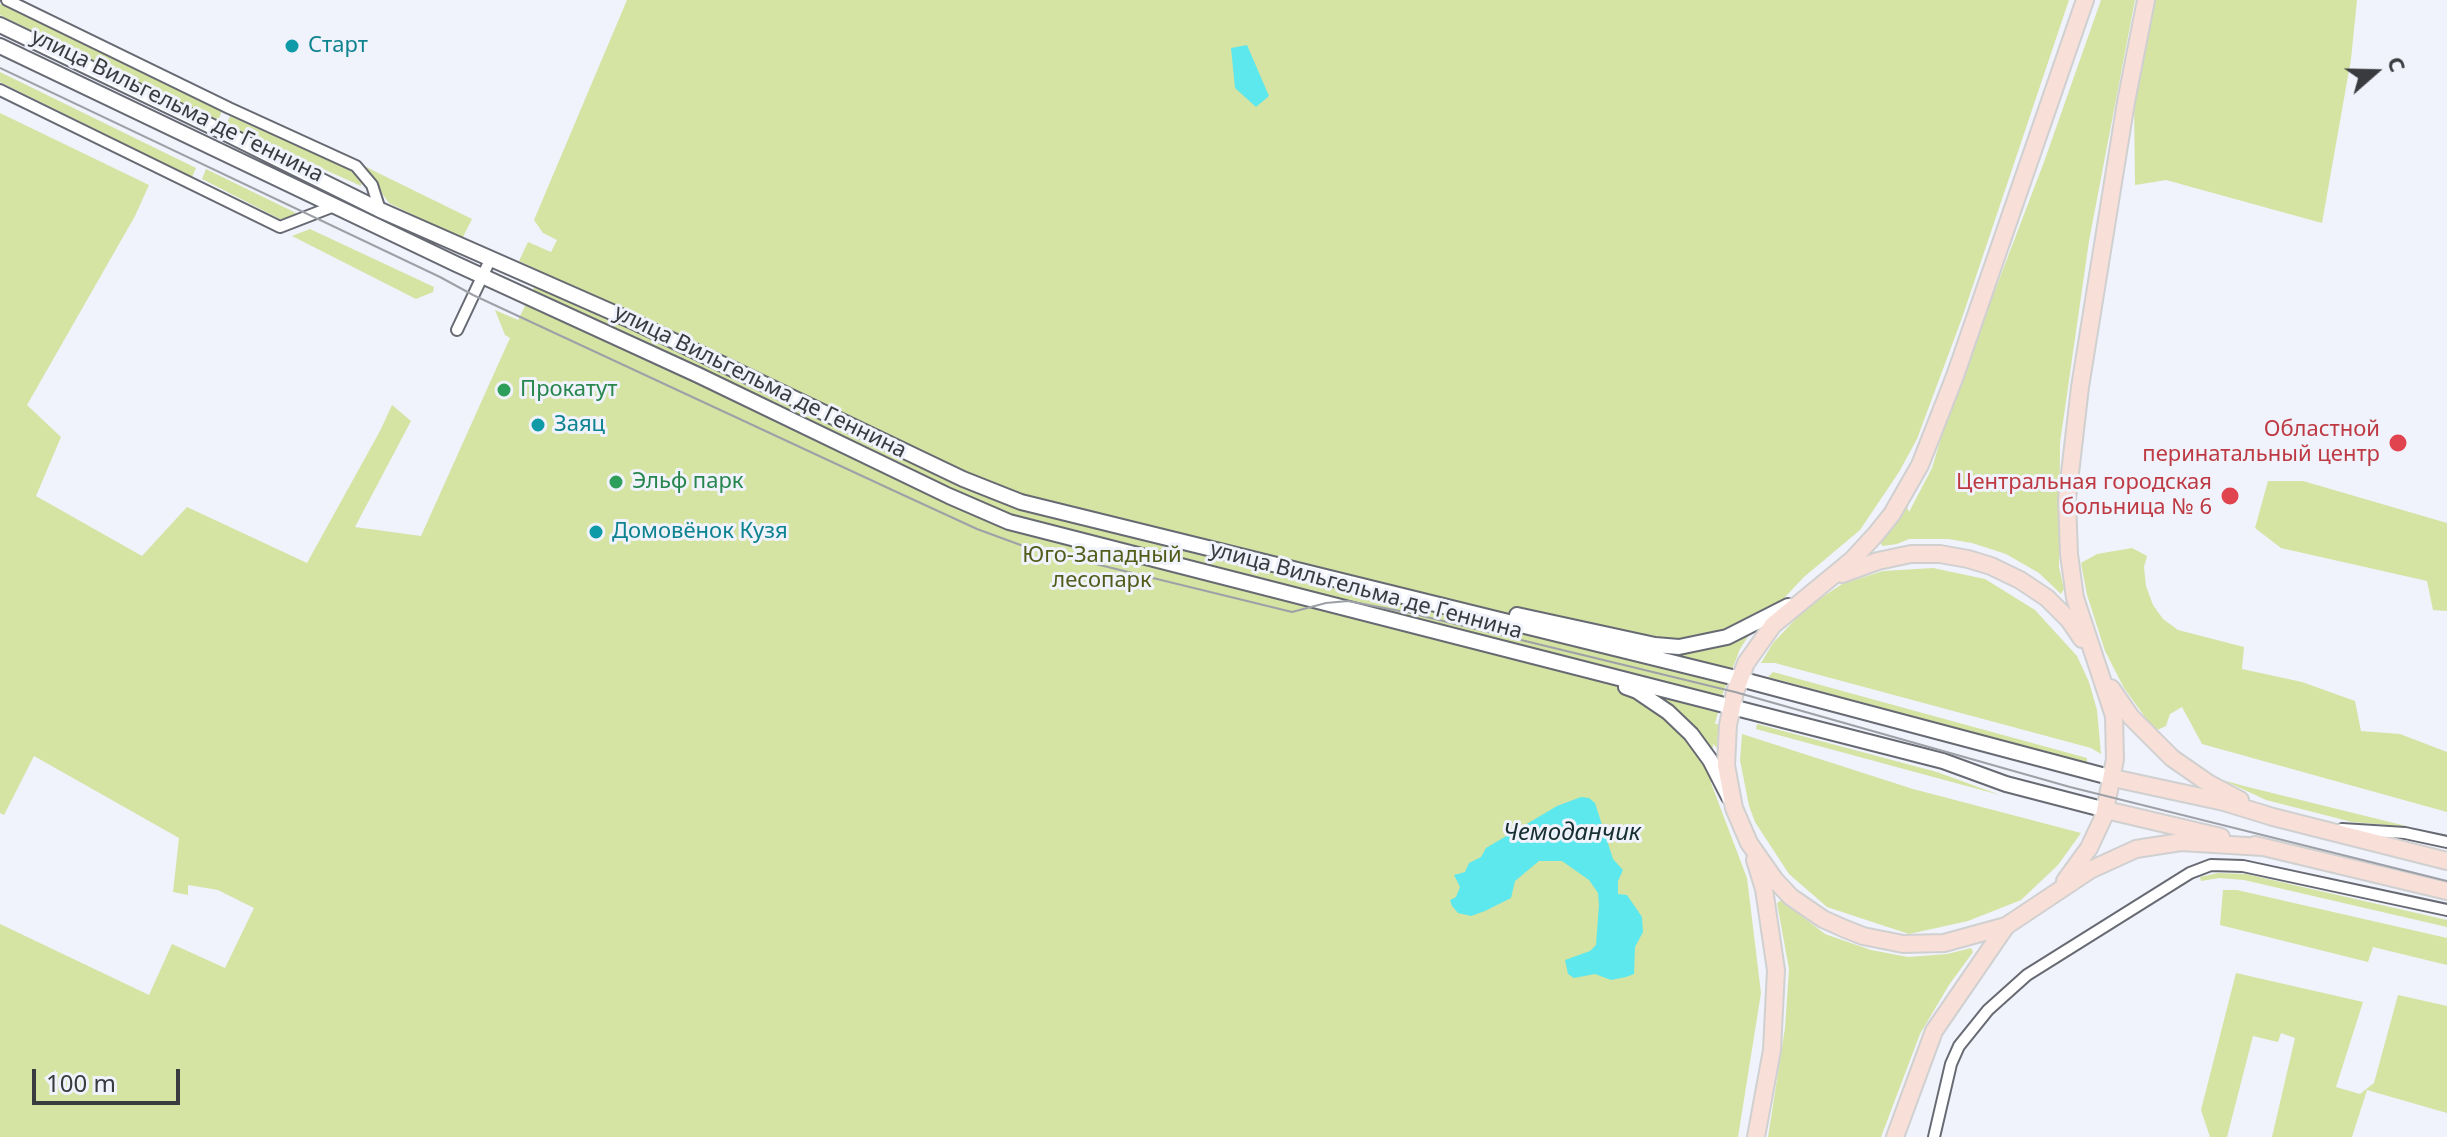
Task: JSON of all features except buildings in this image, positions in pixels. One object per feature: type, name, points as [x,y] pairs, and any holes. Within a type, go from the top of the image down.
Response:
[{"type":"main road","points":[[1428,602],[1537,618],[1655,645],[1679,647],[1705,644],[1746,630],[1809,594],[1852,560],[1884,524],[1920,465],[1955,376],[2085,0]]},
{"type":"main road","points":[[2056,891],[2089,848],[2106,810],[2113,778],[2116,744],[2114,716],[2075,598],[2069,554],[2067,499],[2080,387],[2126,102],[2146,0]]},
{"type":"main road","name":"улица Вильгельма де Геннина","points":[[0,25],[380,210],[630,320],[989,491],[1166,539],[1740,679],[2113,778]]},
{"type":"main road","name":"улица Вильгельма де Геннина","points":[[0,46],[1009,522],[1943,761],[2006,784],[2106,810]]},
{"type":"main road","points":[[1830,580],[1878,561],[1911,554],[1940,554],[1968,559],[2020,580],[2047,598],[2069,620],[2092,653]]},
{"type":"main road","points":[[1734,808],[1726,765],[1728,725],[1740,679],[1760,641],[1773,625],[1809,594]]},
{"type":"main road","points":[[1588,672],[1637,691],[1668,712],[1702,749],[1749,843],[1764,889],[1776,970],[1772,1050],[1756,1137]]},
{"type":"main road","points":[[2101,673],[2131,717],[2172,758],[2208,783],[2273,817]]},
{"type":"main road","points":[[2113,778],[2224,802],[2447,861]]},
{"type":"main road","points":[[2106,810],[2447,891]]},
{"type":"main road","points":[[1749,843],[1791,897],[1823,919],[1863,936],[1903,944],[1944,943],[2006,926],[2090,870],[2147,846],[2181,842],[2263,847]]},
{"type":"main road","points":[[1895,1137],[1934,1031],[2006,926]]},
{"type":"street","name":"улица Вильгельма де Геннина","points":[[7,0],[356,166],[372,185],[380,210]]},
{"type":"street","name":"улица Вильгельма де Геннина","points":[[0,90],[280,227],[334,206]]},
{"type":"street","points":[[457,330],[490,260]]},
{"type":"street","points":[[2318,829],[2405,833],[2447,842]]},
{"type":"street","points":[[1934,1137],[1951,1064],[1959,1046],[1988,1010],[2050,959],[2190,873],[2211,865],[2243,866],[2447,910]]},
{"type":"green space","name":"Юго-Западный лесопарк","points":[[627,0],[2069,0],[1962,318],[1917,439],[1860,530],[1804,577],[1749,635],[1740,649],[1723,693],[1715,724],[1719,724],[1717,748],[1713,744],[1711,783],[1747,878],[1761,993],[1738,1137],[0,1137],[0,924],[149,995],[172,944],[225,968],[254,908],[218,890],[188,885],[188,895],[173,892],[179,838],[34,756],[4,815],[0,813],[0,113],[149,185],[135,216],[27,405],[61,437],[36,496],[142,556],[187,507],[307,563],[392,405],[411,421],[355,527],[421,536],[510,338],[505,335],[495,310],[518,320],[542,272],[519,261],[528,242],[551,252],[557,240],[543,233],[534,220]]},
{"type":"green space","points":[[2101,0],[2135,0],[2089,241],[2060,443],[2059,567],[2064,589],[2061,594],[2039,573],[2006,554],[1972,543],[1948,539],[1909,539],[1882,546],[1880,541],[1906,504],[1909,512],[1932,468],[1950,408],[2044,162]]},
{"type":"green space","points":[[2154,0],[2357,0],[2351,59],[2322,223],[2166,180],[2135,185],[2134,101]]},
{"type":"green space","points":[[0,4],[222,111],[218,121],[0,15]]},
{"type":"green space","points":[[0,72],[196,168],[192,177],[0,82]]},
{"type":"green space","points":[[230,116],[349,169],[362,181],[361,186],[226,125]]},
{"type":"green space","points":[[360,164],[472,219],[462,239],[389,203]]},
{"type":"green space","points":[[206,169],[296,213],[280,219],[202,179]]},
{"type":"green space","points":[[310,229],[434,287],[433,292],[416,299],[292,236]]},
{"type":"green space","points":[[2268,481],[2303,481],[2447,523],[2447,611],[2433,610],[2427,581],[2281,548],[2255,528]]},
{"type":"green space","points":[[2132,548],[2147,556],[2144,567],[2146,586],[2153,605],[2163,619],[2178,630],[2244,647],[2242,669],[2302,682],[2355,701],[2361,731],[2400,734],[2447,752],[2447,812],[2202,744],[2182,707],[2170,714],[2166,726],[2155,731],[2124,688],[2105,651],[2087,595],[2081,563],[2097,554]]},
{"type":"green space","points":[[1933,568],[1985,579],[2035,610],[2077,656],[2097,710],[2101,754],[2091,748],[1775,663],[1761,663],[1773,643],[1806,608],[1842,584],[1883,571]]},
{"type":"green space","points":[[1773,672],[2087,758],[2087,763],[1768,677]]},
{"type":"green space","points":[[1757,724],[1937,772],[2000,795],[1756,729]]},
{"type":"green space","points":[[1742,734],[1913,789],[2081,833],[2058,865],[2021,900],[1968,921],[1909,934],[1827,907],[1789,874],[1755,822],[1749,806],[1740,760]]},
{"type":"green space","points":[[2223,780],[2410,827],[2352,822],[2266,800]]},
{"type":"green space","points":[[2218,873],[2246,874],[2447,920],[2447,927],[2244,880],[2219,878],[2201,881],[2200,877]]},
{"type":"green space","points":[[2223,890],[2237,890],[2447,938],[2447,965],[2373,947],[2368,962],[2220,925]]},
{"type":"green space","points":[[1781,900],[1825,934],[1871,950],[1908,957],[1947,954],[1971,948],[1973,952],[1920,1034],[1881,1137],[1768,1137],[1785,1028],[1789,969],[1777,903]]},
{"type":"green space","points":[[2236,973],[2363,1002],[2336,1087],[2360,1094],[2374,1083],[2398,995],[2447,1006],[2447,1113],[2367,1090],[2352,1137],[2272,1137],[2295,1038],[2281,1033],[2278,1042],[2253,1036],[2227,1137],[2210,1137],[2201,1110]]},
{"type":"water","points":[[1247,45],[1269,96],[1256,107],[1235,88],[1231,48]]},
{"type":"water","name":"Чемоданчик","points":[[1581,797],[1595,803],[1613,859],[1623,870],[1618,881],[1618,894],[1627,895],[1642,917],[1643,932],[1635,947],[1634,974],[1626,977],[1611,980],[1595,974],[1574,978],[1568,974],[1565,960],[1590,951],[1596,945],[1599,905],[1598,893],[1589,880],[1562,861],[1539,861],[1515,881],[1511,898],[1471,916],[1458,913],[1450,900],[1456,897],[1460,887],[1454,875],[1465,872],[1469,863],[1481,857],[1486,848],[1557,806]]},
{"type":"tram line","points":[[0,68],[473,295],[977,529],[1026,547],[1292,612],[1348,601],[1410,613],[1735,692],[2070,787],[2447,881]]},
{"type":"place","name":"Старт","points":[[292,46]]},
{"type":"place","name":"Прокатут","points":[[504,390]]},
{"type":"place","name":"Заяц","points":[[538,425]]},
{"type":"place","name":"Областной перинатальный центр","points":[[2398,443]]},
{"type":"place","name":"Эльф парк","points":[[616,482]]},
{"type":"place","name":"Центральная городская больница № 6","points":[[2230,496]]},
{"type":"place","name":"Домовёнок Кузя","points":[[596,532]]}]
